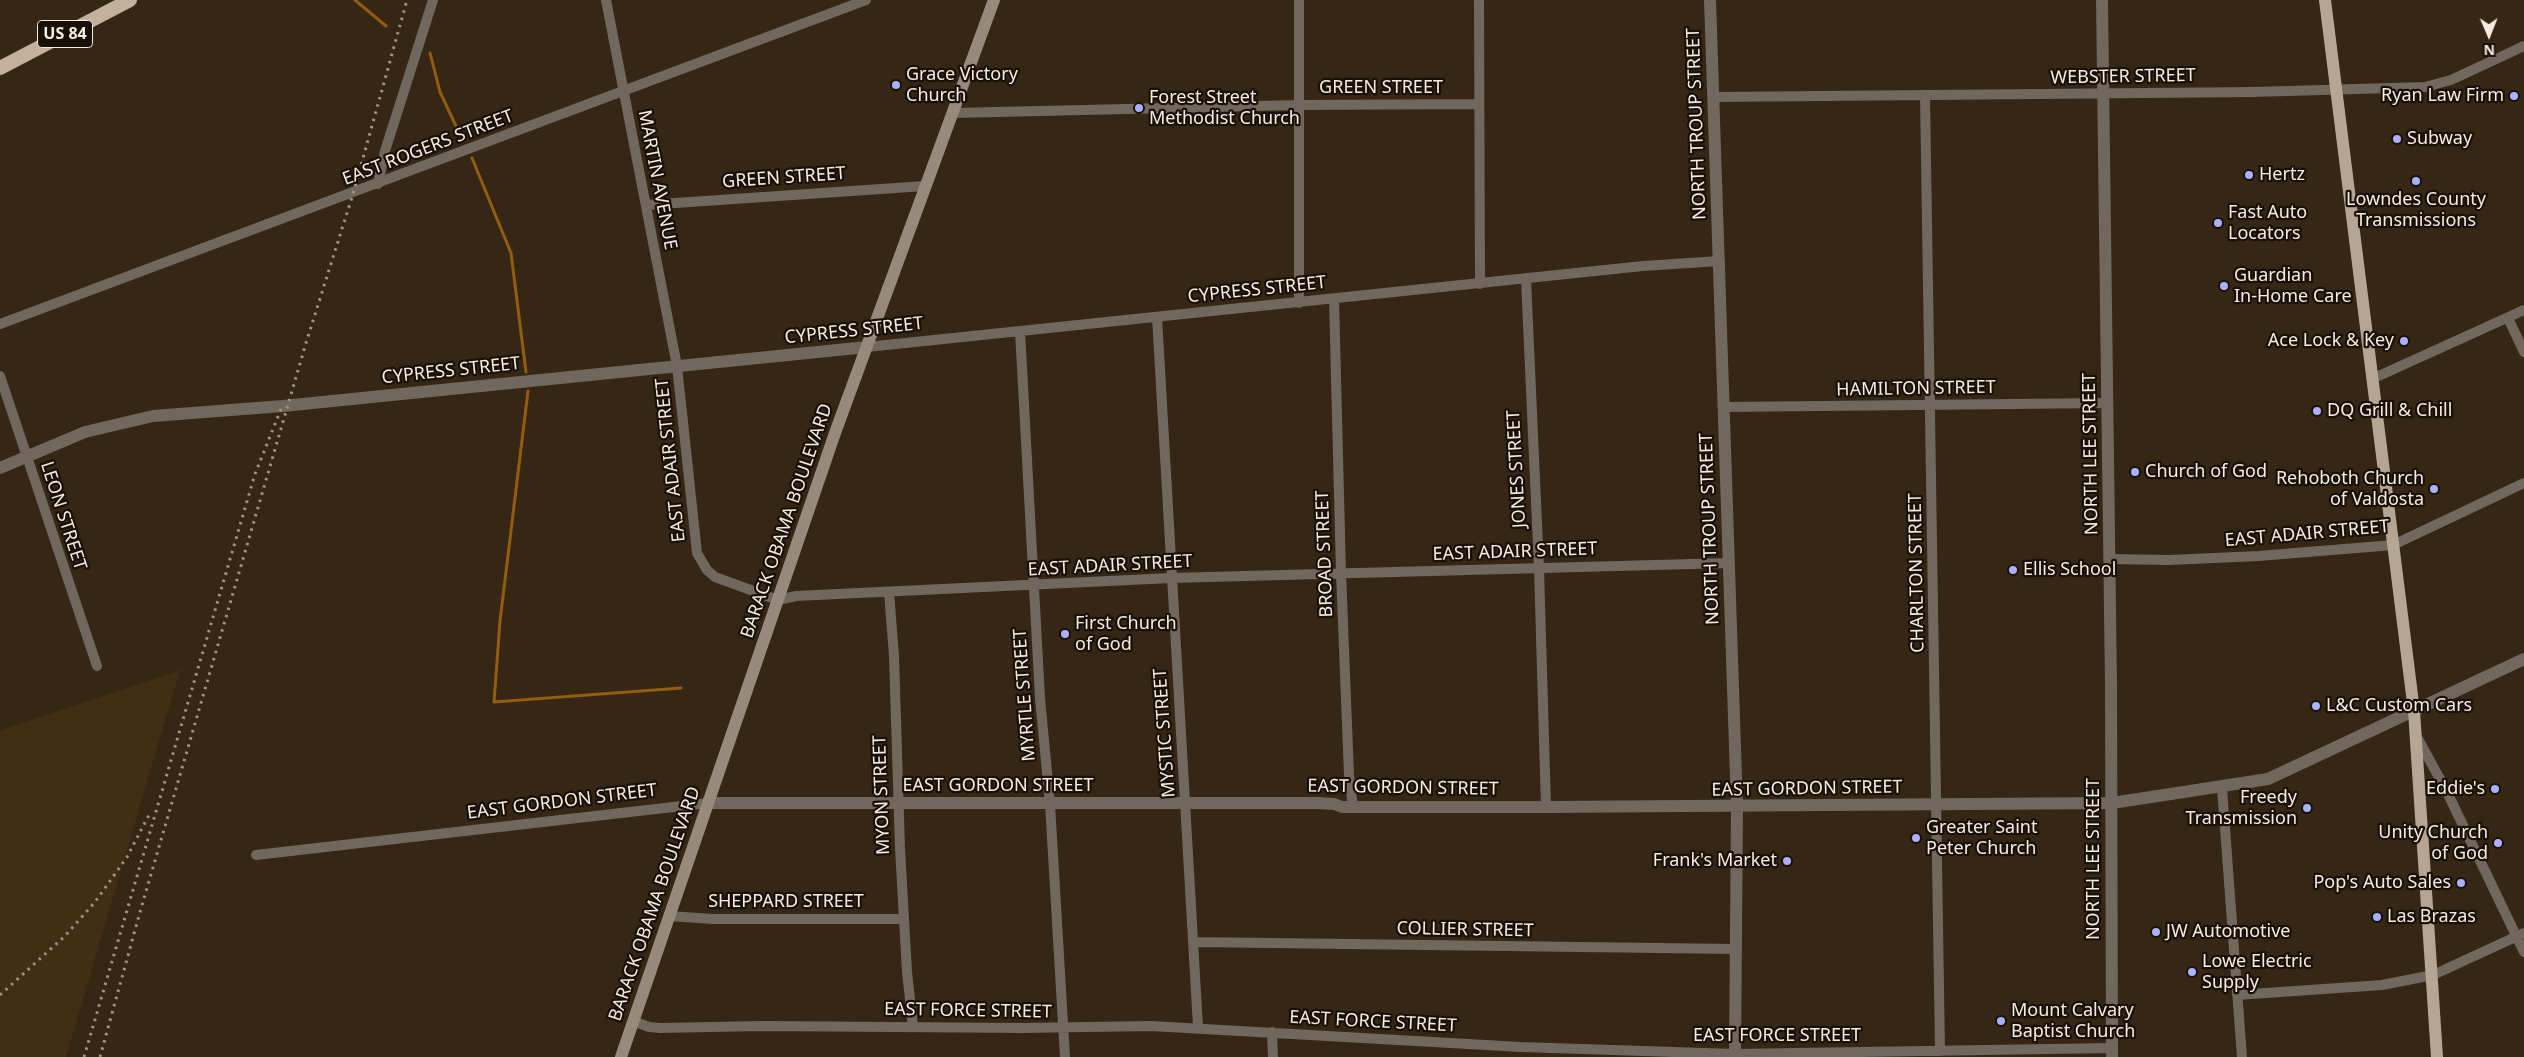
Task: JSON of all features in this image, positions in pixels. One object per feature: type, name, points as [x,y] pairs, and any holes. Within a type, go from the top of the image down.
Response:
[{"type":"highway","name":"US 84","points":[[0,68],[130,0]]},
{"type":"main road","name":"BARACK OBAMA BOULEVARD","points":[[621,1057],[867,347],[924,186],[994,0]]},
{"type":"main road","points":[[2325,0],[2414,711],[2437,1057]]},
{"type":"street","points":[[378,184],[385,151],[433,0]]},
{"type":"street","name":"MARTIN AVENUE","points":[[606,0],[678,366]]},
{"type":"street","name":"EAST ROGERS STREET","points":[[0,324],[866,0]]},
{"type":"street","points":[[1299,0],[1300,303]]},
{"type":"street","points":[[1479,0],[1480,284]]},
{"type":"street","name":"NORTH TROUP STREET","points":[[1710,0],[1737,807],[1735,1055]]},
{"type":"street","name":"NORTH LEE STREET","points":[[2102,0],[2112,803],[2112,1052]]},
{"type":"street","name":"WEBSTER STREET","points":[[1714,98],[2336,89],[2439,85],[2524,46]]},
{"type":"street","name":"CHARLTON STREET","points":[[1925,95],[1940,1051]]},
{"type":"street","name":"GREEN STREET","points":[[953,113],[1299,104],[1479,104]]},
{"type":"street","name":"GREEN STREET","points":[[646,205],[924,186]]},
{"type":"street","name":"CYPRESS STREET","points":[[0,468],[92,430],[153,416],[282,406],[1720,260]]},
{"type":"street","name":"JONES STREET","points":[[1526,279],[1546,807]]},
{"type":"street","name":"BROAD STREET","points":[[1334,299],[1341,573],[1349,775],[1353,807]]},
{"type":"street","points":[[2372,379],[2524,310]]},
{"type":"street","name":"MYSTIC STREET","points":[[1157,317],[1198,1027]]},
{"type":"street","points":[[2508,318],[2524,352]]},
{"type":"street","name":"MYRTLE STREET","points":[[1020,331],[1040,698],[1050,804],[1065,1057]]},
{"type":"street","name":"EAST ADAIR STREET","points":[[678,366],[697,553],[700,561],[715,577],[778,600],[889,592],[1171,578],[1729,563]]},
{"type":"street","name":"LEON STREET","points":[[0,376],[97,666]]},
{"type":"street","name":"HAMILTON STREET","points":[[1724,407],[2108,403]]},
{"type":"street","name":"EAST ADAIR STREET","points":[[2109,560],[2258,556],[2393,545],[2524,483]]},
{"type":"street","name":"MYON STREET","points":[[889,592],[904,919],[913,1027]]},
{"type":"street","name":"EAST GORDON STREET","points":[[256,855],[708,804],[1318,803],[1353,807],[1737,807],[2112,803],[2222,788],[2268,779],[2524,659]]},
{"type":"street","points":[[2416,736],[2447,792],[2520,935],[2524,952]]},
{"type":"street","points":[[2222,788],[2242,1057]]},
{"type":"street","name":"SHEPPARD STREET","points":[[669,916],[713,919],[904,919]]},
{"type":"street","points":[[2237,995],[2382,985],[2433,975],[2520,935]]},
{"type":"street","name":"COLLIER STREET","points":[[1193,942],[1736,949]]},
{"type":"street","name":"EAST FORCE STREET","points":[[633,1021],[649,1027],[660,1028],[1198,1027],[1530,1047],[1735,1055],[1940,1051],[2112,1052]]},
{"type":"street","points":[[1272,1032],[1272,1057]]},
{"type":"shaded area","points":[[180,670],[66,1057],[0,1057],[0,730]]},
{"type":"waterway","points":[[355,0],[386,26]]},
{"type":"waterway","points":[[430,53],[440,92],[463,141]]},
{"type":"waterway","points":[[472,158],[511,253],[526,372]]},
{"type":"waterway","points":[[528,391],[500,621],[494,702],[681,688]]},
{"type":"railway","points":[[100,1057],[140,912],[306,343],[353,194],[407,0]]},
{"type":"railway","points":[[84,1057],[255,474],[281,409]]},
{"type":"railway","points":[[0,995],[65,936],[95,902],[127,857],[150,813]]},
{"type":"place","name":"Grace Victory Church","points":[[896,85]]},
{"type":"place","name":"Ryan Law Firm","points":[[2514,96]]},
{"type":"place","name":"Forest Street Methodist Church","points":[[1139,108]]},
{"type":"place","name":"Subway","points":[[2397,139]]},
{"type":"place","name":"Hertz","points":[[2249,175]]},
{"type":"place","name":"Lowndes County Transmissions","points":[[2416,181]]},
{"type":"place","name":"Fast Auto Locators","points":[[2218,223]]},
{"type":"place","name":"Guardian In-Home Care","points":[[2224,286]]},
{"type":"place","name":"Ace Lock & Key","points":[[2404,341]]},
{"type":"place","name":"DQ Grill & Chill","points":[[2317,411]]},
{"type":"place","name":"Church of God","points":[[2135,472]]},
{"type":"place","name":"Rehoboth Church of Valdosta","points":[[2434,489]]},
{"type":"place","name":"Ellis School","points":[[2013,570]]},
{"type":"place","name":"First Church of God","points":[[1065,634]]},
{"type":"place","name":"L&C Custom Cars","points":[[2316,706]]},
{"type":"place","name":"Eddie's","points":[[2495,789]]},
{"type":"place","name":"Freedy Transmission","points":[[2307,808]]},
{"type":"place","name":"Greater Saint Peter Church","points":[[1916,838]]},
{"type":"place","name":"Unity Church of God","points":[[2498,843]]},
{"type":"place","name":"Frank's Market","points":[[1787,861]]},
{"type":"place","name":"Pop's Auto Sales","points":[[2461,883]]},
{"type":"place","name":"Las Brazas","points":[[2377,917]]},
{"type":"place","name":"JW Automotive","points":[[2156,932]]},
{"type":"place","name":"Lowe Electric Supply","points":[[2192,972]]},
{"type":"place","name":"Mount Calvary Baptist Church","points":[[2001,1021]]}]
